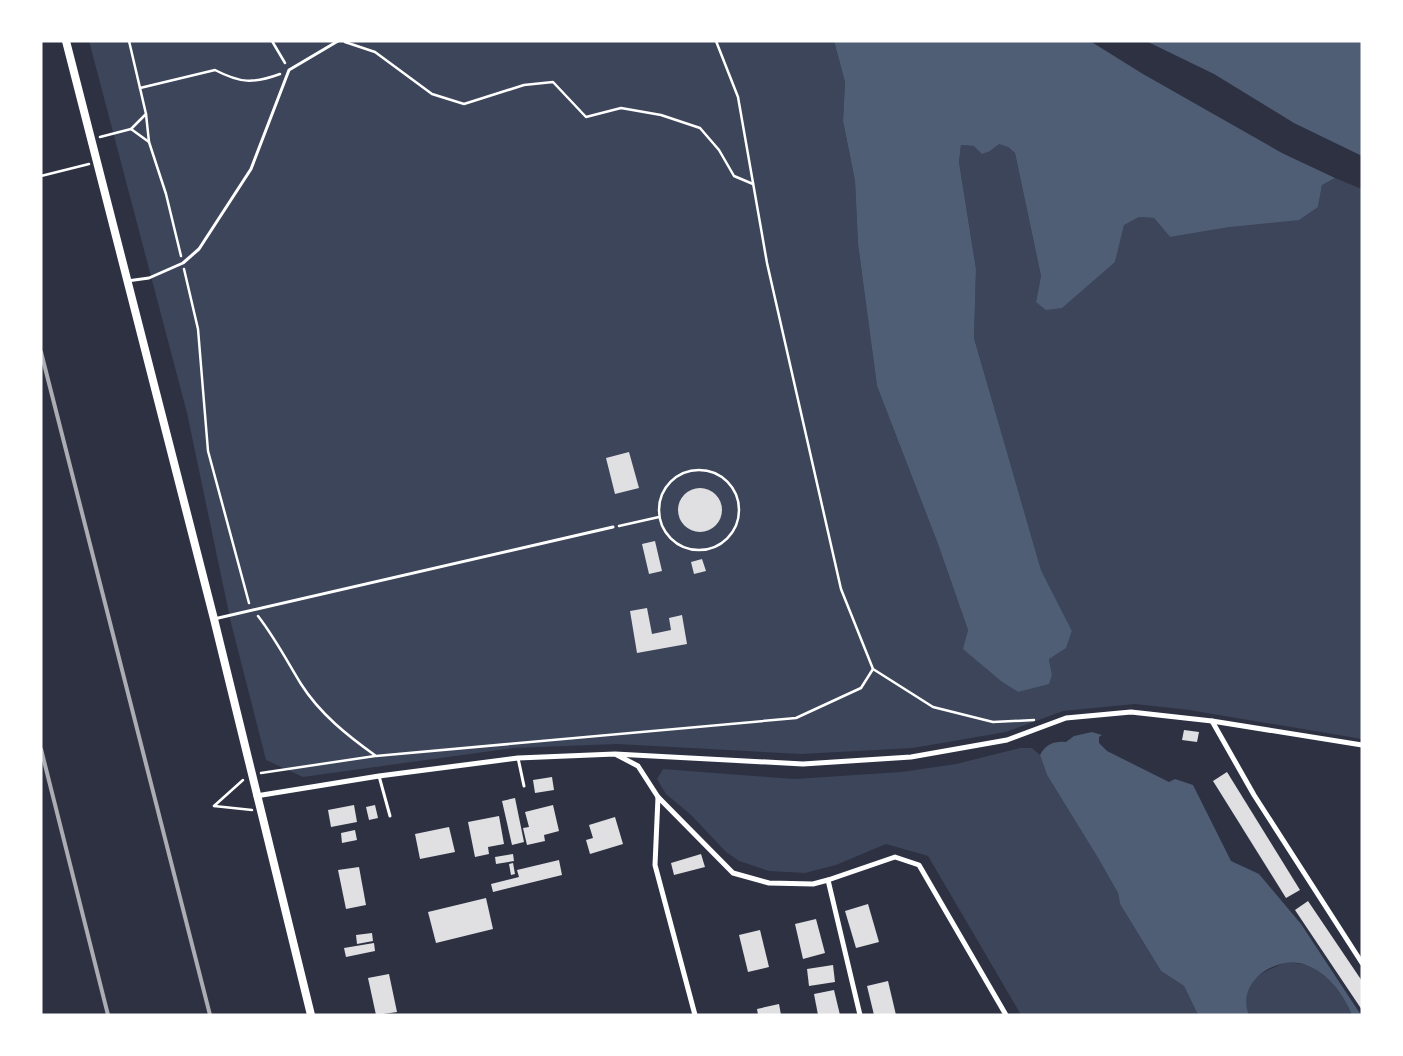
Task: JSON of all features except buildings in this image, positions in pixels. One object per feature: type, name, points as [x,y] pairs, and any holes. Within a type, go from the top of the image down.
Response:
[{"type":"street","points":[[66,41],[214,619],[255,796],[311,1015]]},
{"type":"street","points":[[255,796],[379,776],[518,758],[614,754],[803,764],[911,757],[968,749],[1007,740],[1066,718],[1131,712],[1212,721],[1362,745]]},
{"type":"street","points":[[1212,721],[1254,796],[1362,963]]},
{"type":"street","points":[[614,754],[638,766],[658,797],[733,873],[769,883],[813,884],[895,857],[919,865],[1006,1015]]},
{"type":"street","points":[[658,797],[655,865],[695,1015]]},
{"type":"street","points":[[828,880],[860,1015]]},
{"type":"lane","points":[[127,281],[149,278],[183,263],[199,249],[251,169],[289,70],[338,41]]},
{"type":"lane","points":[[214,619],[613,527]]},
{"type":"lane","points":[[518,758],[524,786]]},
{"type":"lane","points":[[379,776],[390,816]]},
{"type":"path","points":[[129,41],[146,114],[149,142]]},
{"type":"path","points":[[140,88],[215,70],[232,79],[259,82],[289,70],[272,41]]},
{"type":"path","points":[[344,41],[375,52],[432,94],[464,104],[524,85],[553,82],[586,117],[621,108],[660,115],[700,128],[719,150],[734,176],[753,184]]},
{"type":"path","points":[[716,41],[738,97],[767,263],[841,589],[873,669],[933,707],[993,722],[1039,720]]},
{"type":"path","points":[[99,145],[97,137],[131,129],[146,114]]},
{"type":"path","points":[[41,176],[93,163]]},
{"type":"path","points":[[692,470],[705,470],[717,474],[727,481],[734,492],[738,504],[738,518],[733,530],[724,541],[712,548],[698,550],[685,548],[673,541],[664,530],[659,517],[659,504],[666,487],[680,474],[692,470]]},
{"type":"path","points":[[613,527],[659,517]]},
{"type":"path","points":[[259,810],[214,806],[250,774],[376,756]]},
{"type":"shaded area","points":[[89,41],[834,41],[845,82],[843,121],[855,181],[858,244],[877,386],[938,544],[968,630],[964,649],[1002,682],[1018,692],[1052,675],[1049,658],[1066,647],[1072,631],[1041,570],[974,338],[976,269],[959,162],[961,145],[974,146],[990,151],[999,143],[1015,153],[1041,276],[1036,302],[1115,262],[1124,224],[1139,217],[1154,218],[1170,237],[1230,227],[1318,207],[1322,185],[1335,178],[1362,189],[1362,739],[1189,710],[1135,704],[1063,711],[1006,732],[913,748],[801,754],[617,744],[513,748],[303,777],[266,760],[231,623],[187,413]]},
{"type":"shaded area","points":[[834,41],[1090,41],[1143,74],[1282,153],[1335,178],[1322,185],[1318,207],[1299,220],[1230,227],[1170,237],[1154,218],[1139,217],[1124,225],[1115,262],[1062,308],[1046,310],[1036,302],[1041,276],[1015,153],[1008,147],[999,144],[982,154],[974,146],[961,145],[959,162],[976,269],[974,338],[1041,570],[1072,631],[1066,648],[1049,659],[1052,675],[1049,684],[1018,692],[1002,682],[963,649],[968,630],[938,544],[877,386],[858,244],[855,181],[843,121],[845,82]]},
{"type":"shaded area","points":[[1146,41],[1362,41],[1362,156],[1294,123],[1214,74]]},
{"type":"shaded area","points":[[1092,732],[1102,735],[1099,737],[1099,743],[1107,751],[1169,782],[1175,779],[1193,785],[1231,861],[1259,874],[1301,924],[1361,1015],[1352,1015],[1340,992],[1321,973],[1306,965],[1295,963],[1272,967],[1253,982],[1248,992],[1246,1003],[1249,1015],[1198,1015],[1184,986],[1161,971],[1120,904],[1118,893],[1098,858],[1047,775],[1040,755],[1045,748],[1054,743],[1066,742],[1074,736]]},
{"type":"shaded area","points":[[1020,748],[1032,748],[1040,755],[1047,775],[1118,893],[1120,904],[1161,971],[1184,986],[1198,1015],[1021,1015],[928,856],[886,844],[836,865],[805,873],[769,871],[739,861],[726,852],[691,815],[666,794],[657,779],[663,769],[794,779],[901,772],[956,764]]},
{"type":"shaded area","points":[[1286,962],[1306,965],[1321,973],[1340,992],[1352,1015],[1249,1015],[1246,1004],[1248,987],[1260,975]]},
{"type":"railway","points":[[41,352],[210,1015]]},
{"type":"railway","points":[[41,749],[108,1015]]}]
